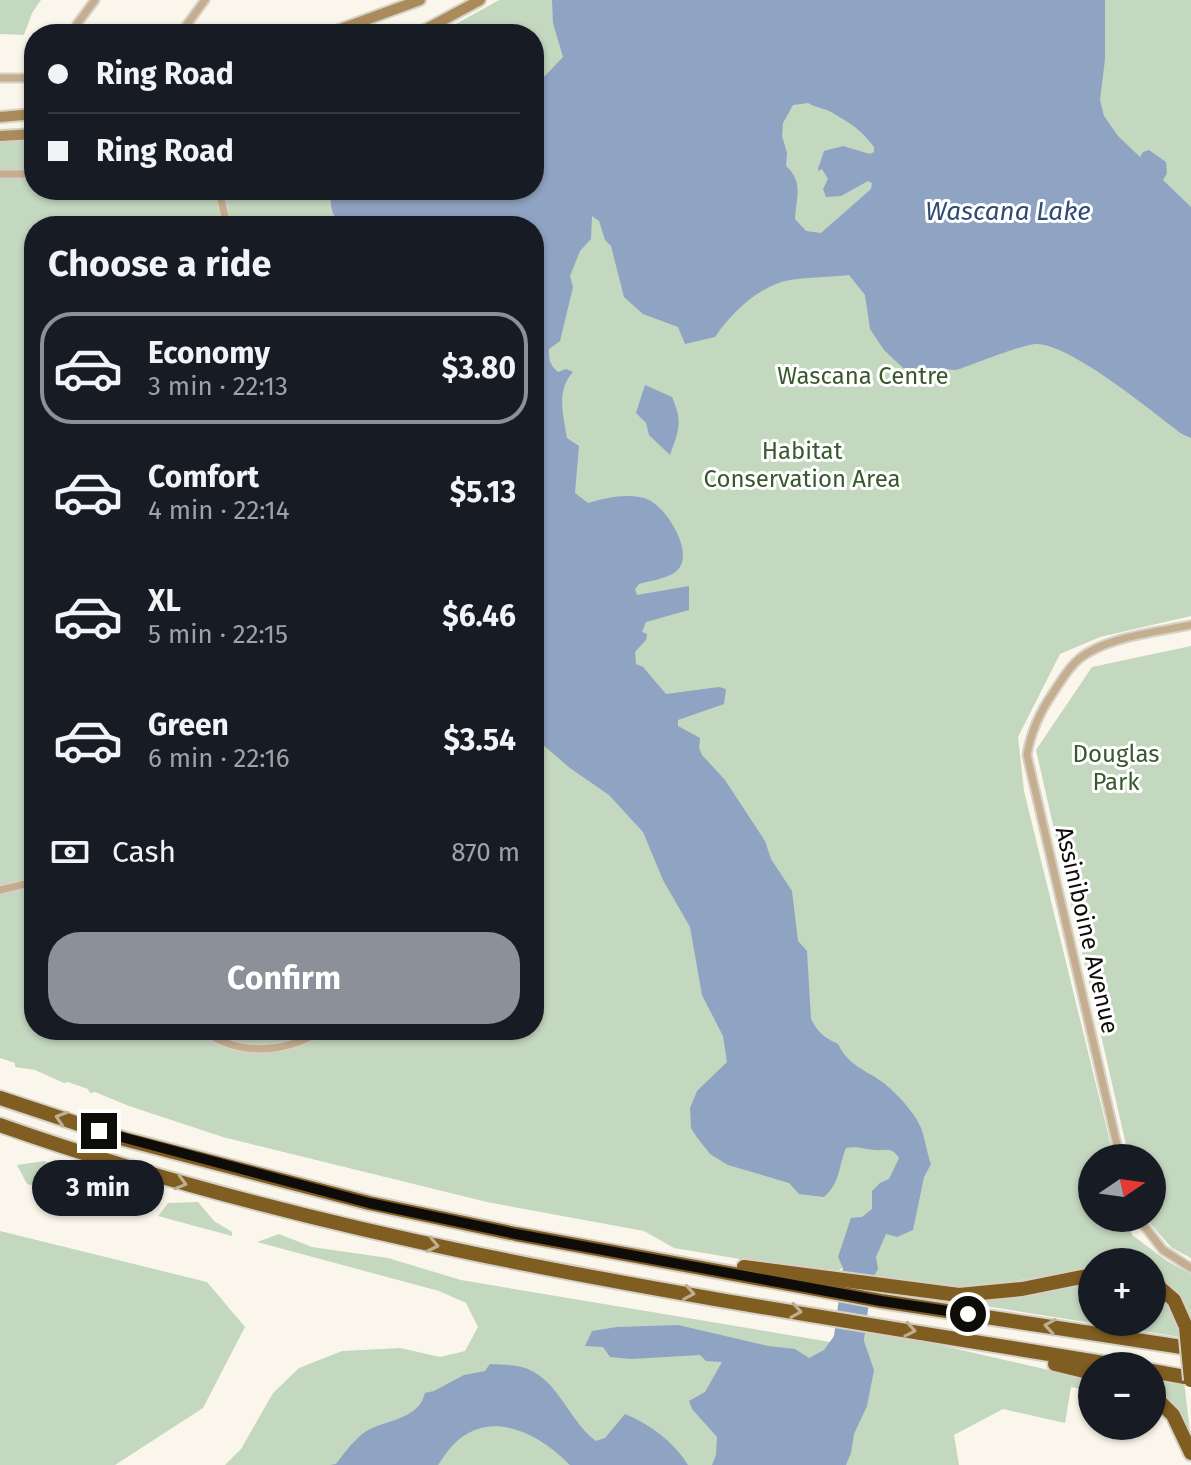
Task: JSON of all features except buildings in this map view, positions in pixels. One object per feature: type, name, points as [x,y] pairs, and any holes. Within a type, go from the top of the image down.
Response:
[{"type":"highway","points":[[0,1098],[124,1139],[369,1203],[516,1234],[880,1293],[1182,1347]]},
{"type":"highway","points":[[0,1125],[114,1165],[364,1231],[549,1269],[1078,1359]]},
{"type":"highway","points":[[880,1293],[970,1294],[1022,1289],[1078,1278]]},
{"type":"highway","points":[[1166,1293],[1174,1300],[1186,1327],[1188,1378],[1166,1374]]},
{"type":"highway","points":[[942,1336],[1078,1370]]},
{"type":"highway","points":[[1166,1408],[1173,1415],[1191,1453]]},
{"type":"main road","points":[[354,24],[420,0]]},
{"type":"main road","points":[[436,24],[480,0]]},
{"type":"main road","points":[[0,117],[24,115]]},
{"type":"main road","points":[[0,136],[24,135]]},
{"type":"street","points":[[77,24],[95,0]]},
{"type":"street","points":[[187,24],[205,0]]},
{"type":"street","points":[[0,78],[24,78]]},
{"type":"street","points":[[0,174],[24,174]]},
{"type":"street","name":"Assiniboine Avenue","points":[[1117,1144],[1027,755],[1031,732],[1040,711],[1079,658],[1098,647],[1191,625]]},
{"type":"street","points":[[0,890],[24,884]]},
{"type":"street","points":[[222,1040],[256,1049],[289,1045],[300,1040]]},
{"type":"street","points":[[1149,1232],[1163,1250],[1191,1268]]},
{"type":"green space","points":[[0,0],[41,0],[28,24],[24,24],[24,35],[0,34]]},
{"type":"green space","name":"Wascana Centre","points":[[499,0],[1191,0],[1191,616],[1100,637],[1060,654],[1018,737],[1024,791],[1111,1144],[1078,1144],[1078,1232],[1131,1232],[1150,1248],[1078,1248],[1078,1270],[962,1290],[880,1282],[881,1278],[843,1268],[837,1271],[837,1275],[674,1248],[644,1231],[487,1202],[223,1137],[95,1092],[90,1093],[88,1089],[64,1083],[35,1070],[15,1067],[15,1063],[0,1058],[0,140],[24,141],[24,200],[544,200],[544,24],[456,24]]},
{"type":"green space","name":"Douglas Park","points":[[1191,646],[1191,1258],[1172,1248],[1158,1232],[1166,1232],[1166,1144],[1126,1144],[1036,750],[1092,667]]},
{"type":"green space","points":[[44,1161],[134,1197],[143,1212],[27,1184],[17,1165]]},
{"type":"green space","points":[[198,1202],[214,1221],[232,1232],[232,1236],[158,1216],[168,1203]]},
{"type":"green space","points":[[0,1231],[207,1282],[245,1327],[203,1408],[115,1465],[0,1465]]},
{"type":"green space","points":[[279,1234],[312,1247],[388,1258],[461,1280],[866,1348],[866,1328],[1078,1377],[1078,1388],[1071,1387],[1065,1423],[1003,1409],[954,1435],[959,1465],[225,1465],[241,1449],[273,1393],[299,1368],[342,1351],[400,1348],[440,1357],[465,1351],[478,1327],[466,1303],[439,1291],[257,1242]]},
{"type":"green space","name":"Wascana Centre","points":[[1166,1260],[1191,1274],[1191,1328],[1178,1296],[1167,1284]]},
{"type":"green space","points":[[1078,1282],[1078,1321],[960,1302],[961,1297]]},
{"type":"green space","points":[[1166,1299],[1178,1322],[1180,1337],[1166,1335]]},
{"type":"green space","points":[[1166,1379],[1184,1382],[1191,1439],[1180,1416],[1166,1398]]},
{"type":"water","name":"Wascana Lake","points":[[552,0],[1105,0],[1105,59],[1100,100],[1104,116],[1118,136],[1140,157],[1149,150],[1166,162],[1167,173],[1163,180],[1191,207],[1191,438],[1093,368],[1055,348],[1039,344],[1011,350],[956,370],[943,369],[934,373],[903,368],[884,350],[870,329],[865,295],[849,275],[779,283],[747,301],[715,337],[685,344],[678,327],[643,314],[624,297],[611,246],[605,240],[599,221],[592,216],[591,239],[580,251],[570,276],[573,287],[560,341],[549,349],[550,362],[558,372],[566,369],[573,372],[564,387],[562,403],[567,438],[579,446],[575,493],[588,503],[627,496],[649,500],[672,523],[682,546],[681,566],[674,573],[639,584],[635,589],[637,595],[689,586],[689,610],[646,622],[642,632],[647,634],[646,640],[635,652],[636,664],[643,667],[666,694],[719,687],[726,689],[724,704],[678,720],[678,726],[700,738],[702,755],[725,780],[765,841],[771,859],[792,891],[798,941],[807,951],[811,1019],[822,1034],[838,1044],[853,1063],[885,1084],[906,1104],[921,1128],[931,1164],[924,1177],[913,1230],[897,1237],[886,1234],[876,1257],[878,1269],[872,1279],[864,1341],[874,1370],[867,1406],[854,1434],[846,1465],[712,1465],[717,1437],[692,1409],[689,1401],[705,1392],[722,1362],[706,1361],[700,1355],[631,1359],[610,1357],[603,1347],[585,1346],[592,1331],[678,1325],[768,1346],[795,1349],[809,1358],[824,1350],[834,1336],[843,1268],[838,1257],[851,1218],[862,1217],[872,1209],[872,1191],[889,1179],[899,1158],[888,1150],[846,1148],[836,1180],[824,1197],[799,1194],[789,1183],[728,1165],[710,1154],[691,1128],[690,1108],[697,1091],[727,1062],[723,1036],[702,995],[690,927],[663,880],[643,832],[609,795],[544,746],[544,216],[335,216],[332,209],[331,200],[544,200],[544,77],[563,57],[553,23]],"holes":[[[808,103],[830,111],[864,135],[874,147],[874,152],[870,154],[843,146],[824,151],[818,171],[822,169],[828,179],[823,189],[826,197],[841,196],[868,181],[872,183],[871,189],[821,233],[806,231],[795,219],[797,184],[786,166],[783,123],[793,105]]]},
{"type":"water","points":[[645,385],[672,397],[678,413],[676,439],[670,455],[649,435],[646,423],[636,413]]},
{"type":"water","points":[[490,1364],[519,1366],[539,1375],[596,1441],[605,1438],[625,1414],[661,1435],[688,1465],[570,1465],[530,1435],[498,1426],[467,1434],[451,1447],[438,1465],[330,1465],[336,1464],[362,1434],[415,1410],[425,1393],[464,1375],[485,1371]]},
{"type":"route","points":[[99,1131],[369,1203],[516,1234],[968,1314]]},
{"type":"park label","name":"Habitat Conservation Area","points":[[802,465]]}]
